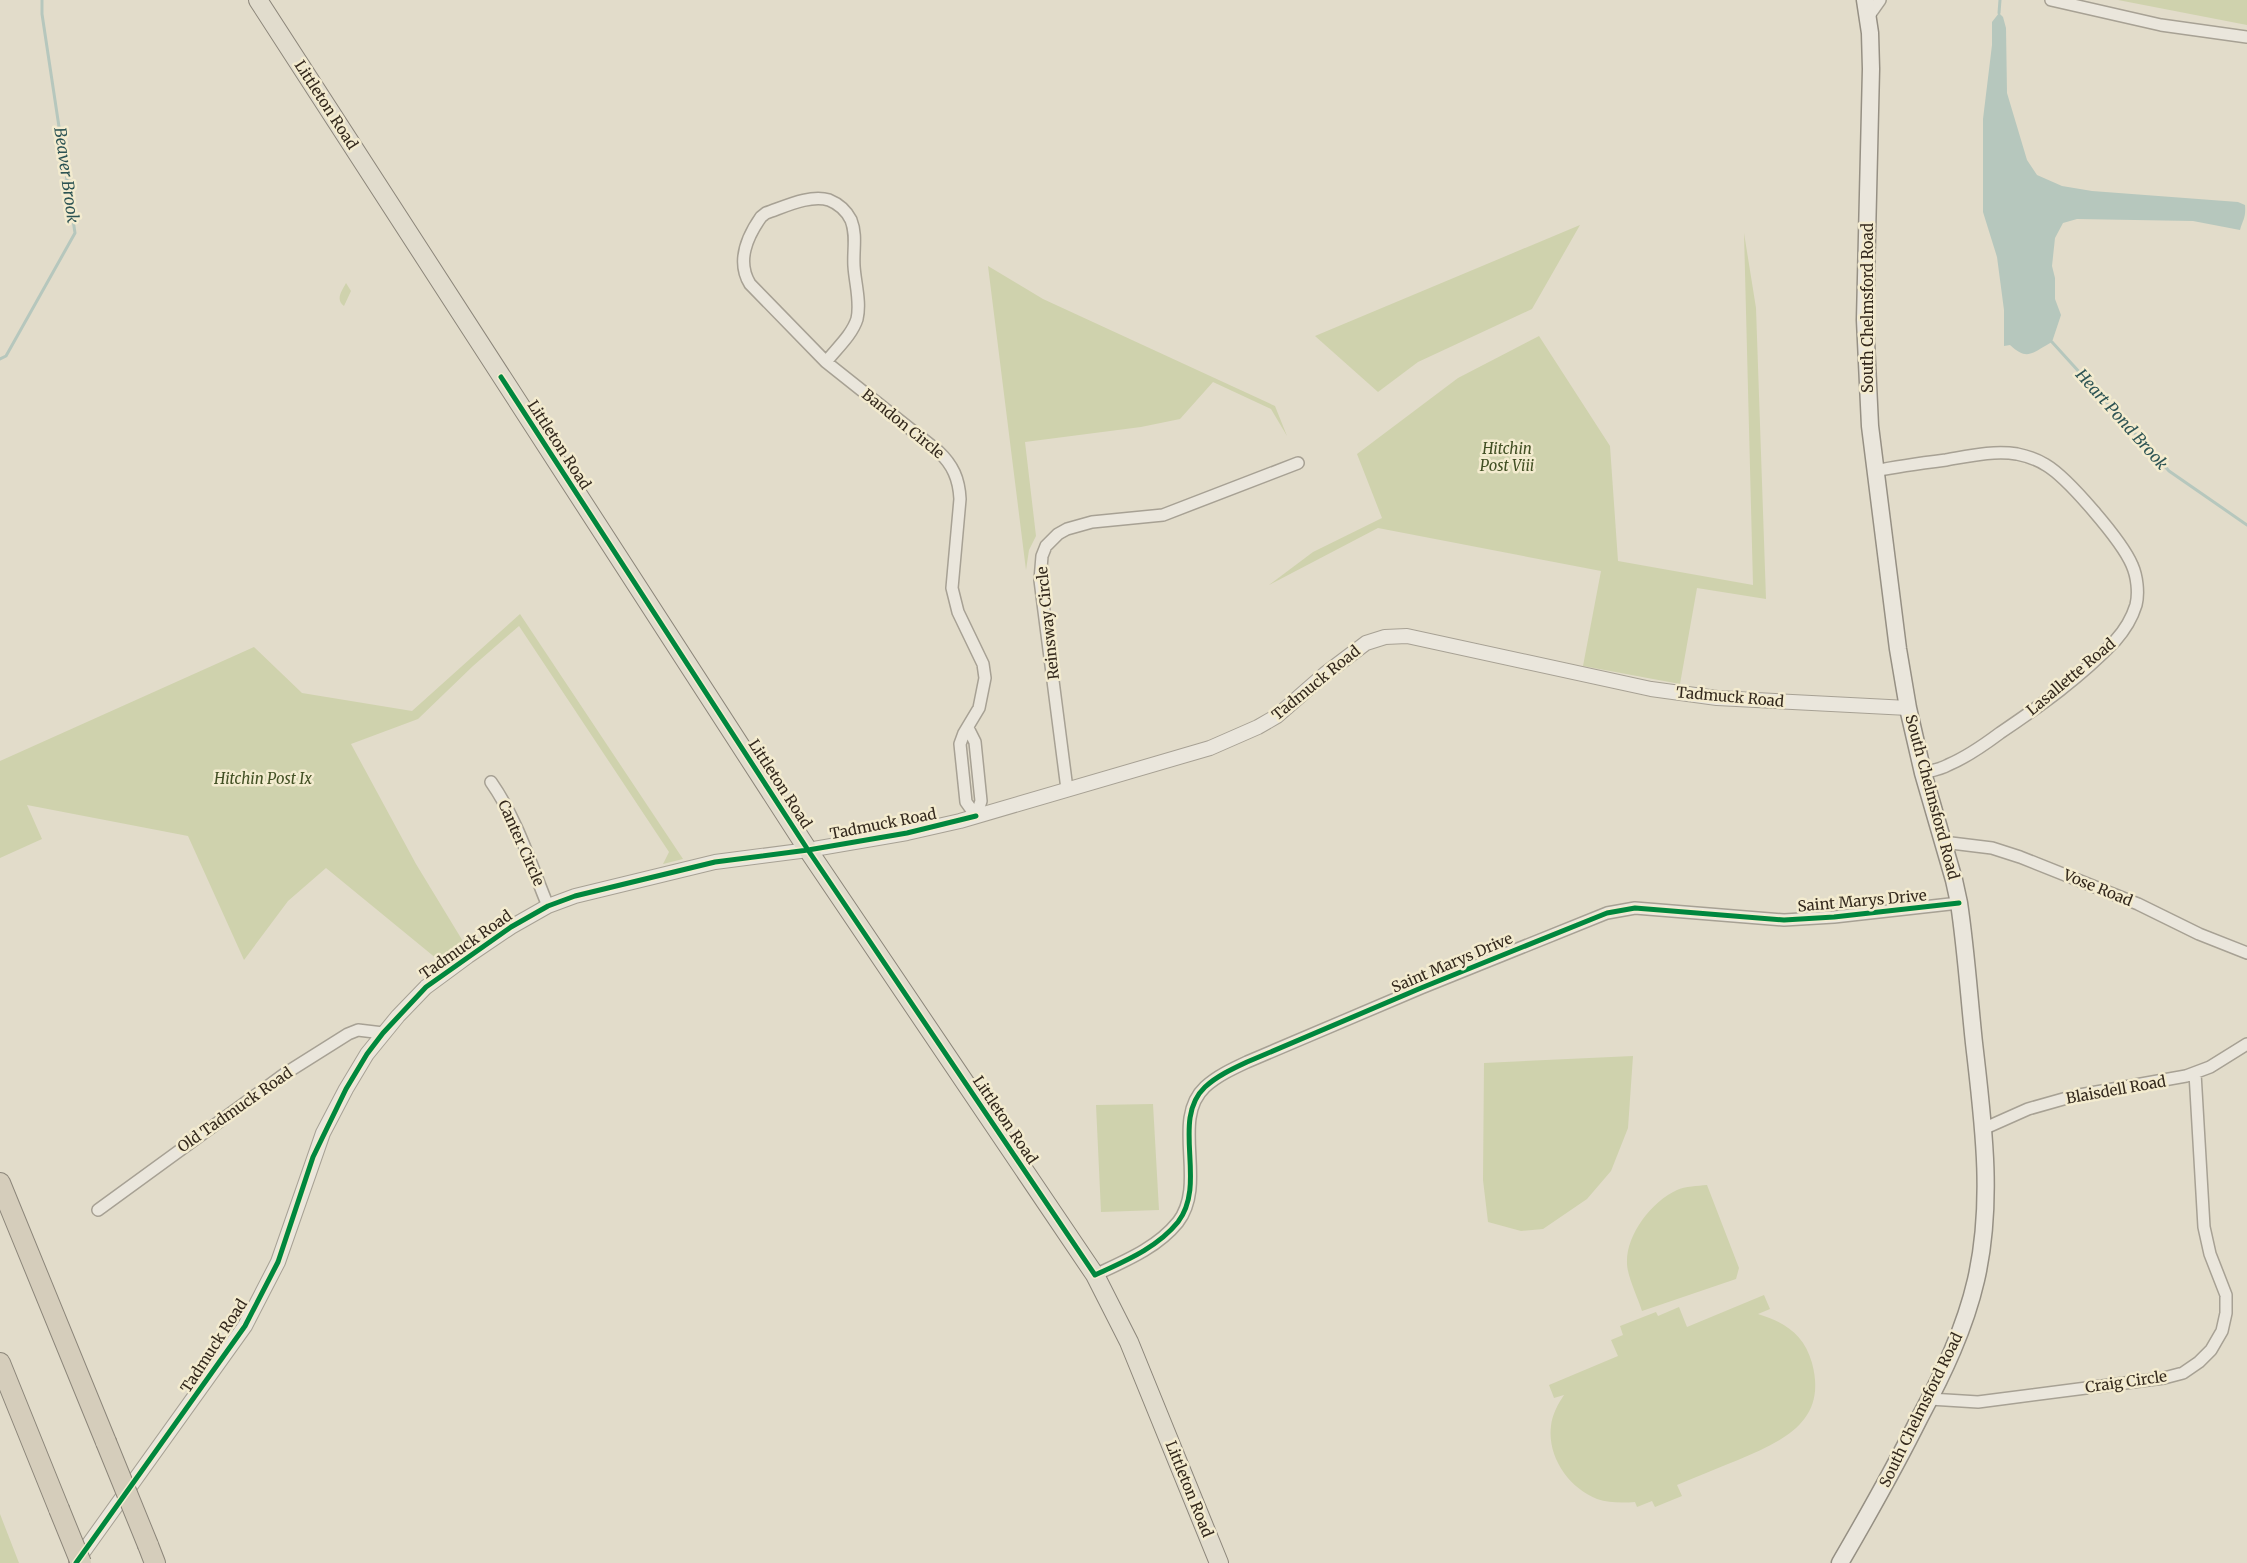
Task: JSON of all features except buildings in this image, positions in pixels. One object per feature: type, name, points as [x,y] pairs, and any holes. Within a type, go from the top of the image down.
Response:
[{"type":"highway","points":[[0,1183],[151,1554]]},
{"type":"highway","points":[[0,1363],[81,1563]]},
{"type":"main road","name":"Littleton Road","points":[[258,0],[808,850],[1095,1275],[1121,1324],[1136,1358],[1219,1563]]},
{"type":"main road","name":"South Chelmsford Road","points":[[1840,1563],[1884,1489],[1930,1399],[1954,1346],[1976,1280],[1985,1216],[1986,1184],[1983,1129],[1959,903],[1923,773],[1908,708],[1898,649],[1867,396],[1865,350],[1871,69],[1868,17],[1865,0]]},
{"type":"street","points":[[1868,17],[1880,0]]},
{"type":"street","points":[[2051,0],[2160,25],[2247,37]]},
{"type":"street","name":"Bandon Circle","points":[[826,362],[850,332],[856,320],[858,305],[854,264],[854,232],[850,219],[842,207],[829,200],[814,199],[766,212],[757,222],[742,260],[743,269],[750,284],[826,362],[938,451],[949,462],[956,475],[960,507],[952,563],[952,588],[958,612],[983,664],[986,678],[982,700],[961,738],[960,749],[966,802],[976,816]]},
{"type":"street","name":"Lasallette Road","points":[[1875,471],[1904,464],[2000,453],[2018,454],[2047,465],[2114,536],[2125,551],[2133,567],[2137,584],[2136,605],[2128,624],[2116,641],[2086,668],[2052,696],[1974,751],[1948,765],[1923,773]]},
{"type":"street","name":"Reinsway Circle","points":[[1067,789],[1040,580],[1042,556],[1046,546],[1058,534],[1067,529],[1092,522],[1162,515],[1298,463]]},
{"type":"street","name":"Tadmuck Road","points":[[76,1563],[245,1326],[278,1262],[324,1133],[346,1089],[367,1054],[426,987],[511,927],[548,906],[575,896],[667,872],[747,857],[808,850],[907,834],[1176,760],[1241,736],[1277,716],[1325,674],[1366,642],[1385,637],[1407,636],[1651,688],[1717,698],[1908,708]]},
{"type":"street","name":"Canter Circle","points":[[491,782],[514,822],[548,906]]},
{"type":"street","name":"Vose Road","points":[[1943,842],[1992,848],[2020,857],[2138,904],[2199,934],[2247,954]]},
{"type":"street","name":"Saint Marys Drive","points":[[1095,1275],[1145,1251],[1178,1221],[1190,1196],[1189,1140],[1191,1110],[1203,1089],[1221,1075],[1247,1062],[1421,988],[1607,913],[1635,908],[1784,920],[1959,903]]},
{"type":"street","name":"Old Tadmuck Road","points":[[98,1210],[286,1073],[348,1034],[358,1030],[383,1034]]},
{"type":"street","name":"Blaisdell Road","points":[[1983,1129],[2028,1109],[2074,1096],[2160,1082],[2195,1073],[2210,1067],[2247,1044]]},
{"type":"street","name":"Craig Circle","points":[[1930,1399],[1978,1402],[2164,1378],[2183,1373],[2199,1362],[2211,1350],[2222,1331],[2226,1313],[2226,1295],[2210,1254],[2204,1227],[2195,1073]]},
{"type":"green space","points":[[2118,0],[2247,0],[2247,25]]},
{"type":"green space","points":[[1580,225],[1532,309],[1418,362],[1378,392],[1315,336]]},
{"type":"green space","name":"Hitchin Post Viii","points":[[1744,233],[1756,308],[1766,599],[1697,588],[1680,684],[1583,666],[1601,571],[1378,528],[1269,585],[1313,552],[1382,518],[1357,454],[1458,378],[1539,336],[1610,446],[1618,561],[1753,585]]},
{"type":"green space","points":[[988,266],[1043,299],[1275,406],[1287,436],[1271,409],[1213,382],[1180,419],[1141,427],[1025,442],[1036,536],[1029,550],[1026,570]]},
{"type":"green space","points":[[346,283],[351,291],[344,306],[340,298]]},
{"type":"green space","name":"Hitchin Post Ix","points":[[520,614],[683,859],[663,864],[669,852],[519,626],[473,666],[418,719],[351,744],[416,864],[464,943],[437,959],[326,868],[288,901],[244,960],[188,836],[27,805],[42,839],[0,858],[0,761],[254,647],[302,693],[412,711]]},
{"type":"green space","points":[[1633,1056],[1628,1128],[1611,1171],[1587,1199],[1543,1229],[1521,1231],[1488,1222],[1483,1180],[1484,1063]]},
{"type":"green space","points":[[1153,1104],[1159,1210],[1101,1212],[1096,1105]]},
{"type":"green space","points":[[1707,1185],[1739,1268],[1736,1279],[1642,1311],[1627,1268],[1628,1252],[1636,1231],[1649,1211],[1667,1195],[1692,1186]]},
{"type":"green space","points":[[1764,1295],[1770,1309],[1758,1314],[1784,1325],[1792,1331],[1804,1344],[1812,1363],[1815,1383],[1813,1400],[1807,1415],[1798,1426],[1785,1437],[1770,1445],[1677,1485],[1682,1496],[1655,1507],[1652,1501],[1637,1507],[1635,1502],[1597,1499],[1577,1487],[1569,1479],[1556,1460],[1551,1438],[1553,1418],[1564,1395],[1554,1398],[1549,1385],[1618,1356],[1611,1340],[1623,1335],[1620,1326],[1656,1312],[1658,1316],[1679,1307],[1687,1327]]},
{"type":"green space","points":[[0,1514],[19,1563],[0,1563]]},
{"type":"shaded area","points":[[1999,13],[2003,17],[2006,28],[2007,93],[2027,160],[2037,175],[2062,186],[2092,191],[2238,202],[2245,205],[2245,216],[2240,230],[2193,221],[2077,219],[2063,223],[2055,238],[2052,266],[2055,278],[2055,299],[2061,315],[2052,342],[2031,354],[2021,353],[2010,345],[2004,346],[2004,310],[1997,257],[1983,212],[1983,119],[1992,45],[1992,22]]},
{"type":"waterway","name":"Beaver Brook","points":[[0,359],[6,356],[75,233],[42,14],[42,0]]},
{"type":"waterway","name":"Heart Pond Brook","points":[[1999,13],[2000,0]]},
{"type":"waterway","name":"Heart Pond Brook","points":[[2052,342],[2169,471],[2247,525]]},
{"type":"cycle path","points":[[501,377],[808,850],[1095,1275],[1150,1247],[1178,1222],[1186,1206],[1190,1189],[1189,1134],[1190,1117],[1195,1101],[1210,1083],[1247,1062],[1421,988],[1607,913],[1635,908],[1784,920],[1834,917],[1959,903]]},
{"type":"cycle path","points":[[76,1563],[245,1326],[278,1262],[313,1157],[346,1089],[367,1054],[383,1033],[426,987],[511,927],[548,906],[575,896],[715,862],[808,850],[907,833],[976,816]]}]
